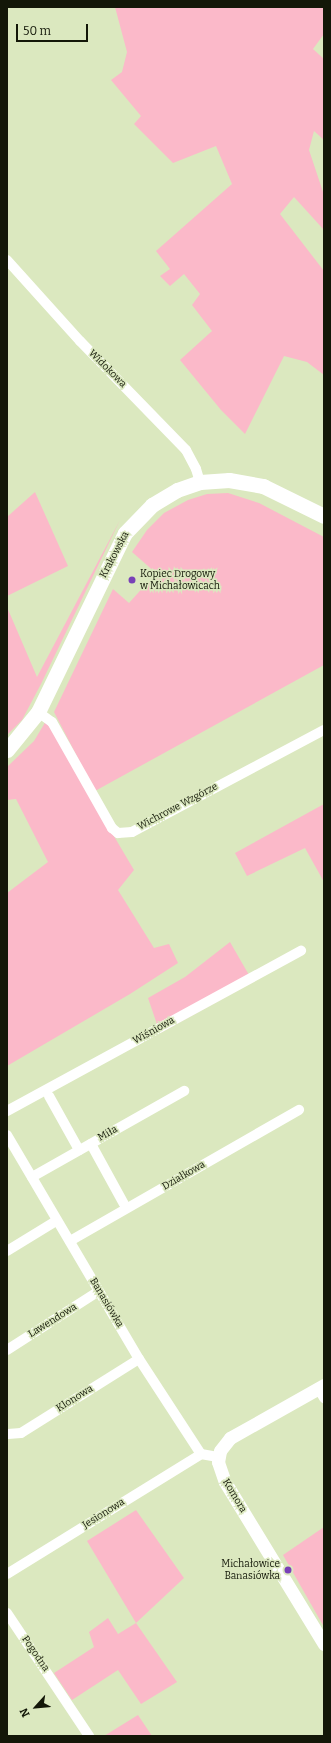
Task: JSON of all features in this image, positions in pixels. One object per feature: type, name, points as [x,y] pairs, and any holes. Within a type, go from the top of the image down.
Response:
[{"type":"main road","name":"Krakowska","points":[[7,750],[38,712],[125,533],[152,505],[177,490],[200,482],[229,480],[252,483],[287,496],[324,516]]},
{"type":"street","name":"Widokowa","points":[[7,260],[80,341],[186,450],[196,469],[200,482]]},
{"type":"street","name":"Wichrowe Wzgórze","points":[[38,712],[52,722],[112,828],[118,833],[132,832],[324,730]]},
{"type":"street","name":"Wiśniowa","points":[[7,1111],[301,950]]},
{"type":"street","name":"Miła","points":[[32,1176],[184,1092]]},
{"type":"street","points":[[49,1096],[79,1150]]},
{"type":"street","name":"Działkowa","points":[[70,1241],[300,1110]]},
{"type":"street","name":"Banasiówka","points":[[7,1135],[32,1176],[56,1221],[70,1241],[139,1358],[201,1454]]},
{"type":"street","points":[[91,1144],[124,1204]]},
{"type":"street","points":[[7,1251],[56,1221]]},
{"type":"street","name":"Lawendowa","points":[[7,1350],[99,1291]]},
{"type":"street","name":"Klonowa","points":[[8,1434],[21,1433],[139,1358]]},
{"type":"street","points":[[201,1454],[218,1457],[230,1438],[322,1390]]},
{"type":"street","name":"Jesionowa","points":[[7,1574],[201,1454]]},
{"type":"street","name":"Komora","points":[[218,1457],[219,1468],[225,1482],[324,1644]]},
{"type":"street","name":"Pogodna","points":[[7,1613],[89,1736]]},
{"type":"shaded area","points":[[115,7],[324,7],[324,34],[313,49],[324,59],[324,140],[314,131],[309,150],[324,195],[324,230],[294,197],[280,214],[324,271],[324,375],[307,362],[284,356],[245,434],[221,410],[180,360],[212,331],[192,305],[200,294],[184,274],[170,286],[160,276],[170,269],[156,251],[232,184],[216,146],[173,163],[134,124],[141,116],[111,80],[122,72],[127,52]]},
{"type":"shaded area","points":[[35,492],[68,566],[7,596],[7,517]]},
{"type":"shaded area","points":[[228,493],[259,503],[324,537],[324,665],[95,791],[54,712],[113,589],[129,603],[156,573],[132,552],[147,530],[164,513],[188,500],[207,494]]},
{"type":"shaded area","points":[[120,520],[41,684],[22,720],[7,735],[7,607],[37,677]]},
{"type":"shaded area","points":[[46,721],[134,870],[118,890],[154,948],[169,944],[178,963],[130,994],[7,1066],[7,893],[48,862],[16,799],[7,800],[7,767],[34,741]]},
{"type":"shaded area","points":[[324,804],[324,882],[305,848],[247,876],[235,853]]},
{"type":"shaded area","points":[[230,942],[253,982],[160,1033],[148,998],[185,977]]},
{"type":"shaded area","points":[[136,1510],[184,1578],[136,1623],[87,1541]]},
{"type":"shaded area","points":[[324,1527],[324,1627],[283,1555]]},
{"type":"shaded area","points":[[108,1618],[118,1634],[136,1623],[177,1682],[141,1704],[118,1670],[72,1700],[54,1673],[94,1647],[89,1632]]},
{"type":"shaded area","points":[[138,1715],[152,1736],[104,1736]]},
{"type":"place","name":"Kopiec Drogowy w Michałowicach","points":[[132,580]]},
{"type":"place","name":"Michałowice Banasiówka","points":[[288,1570]]}]
